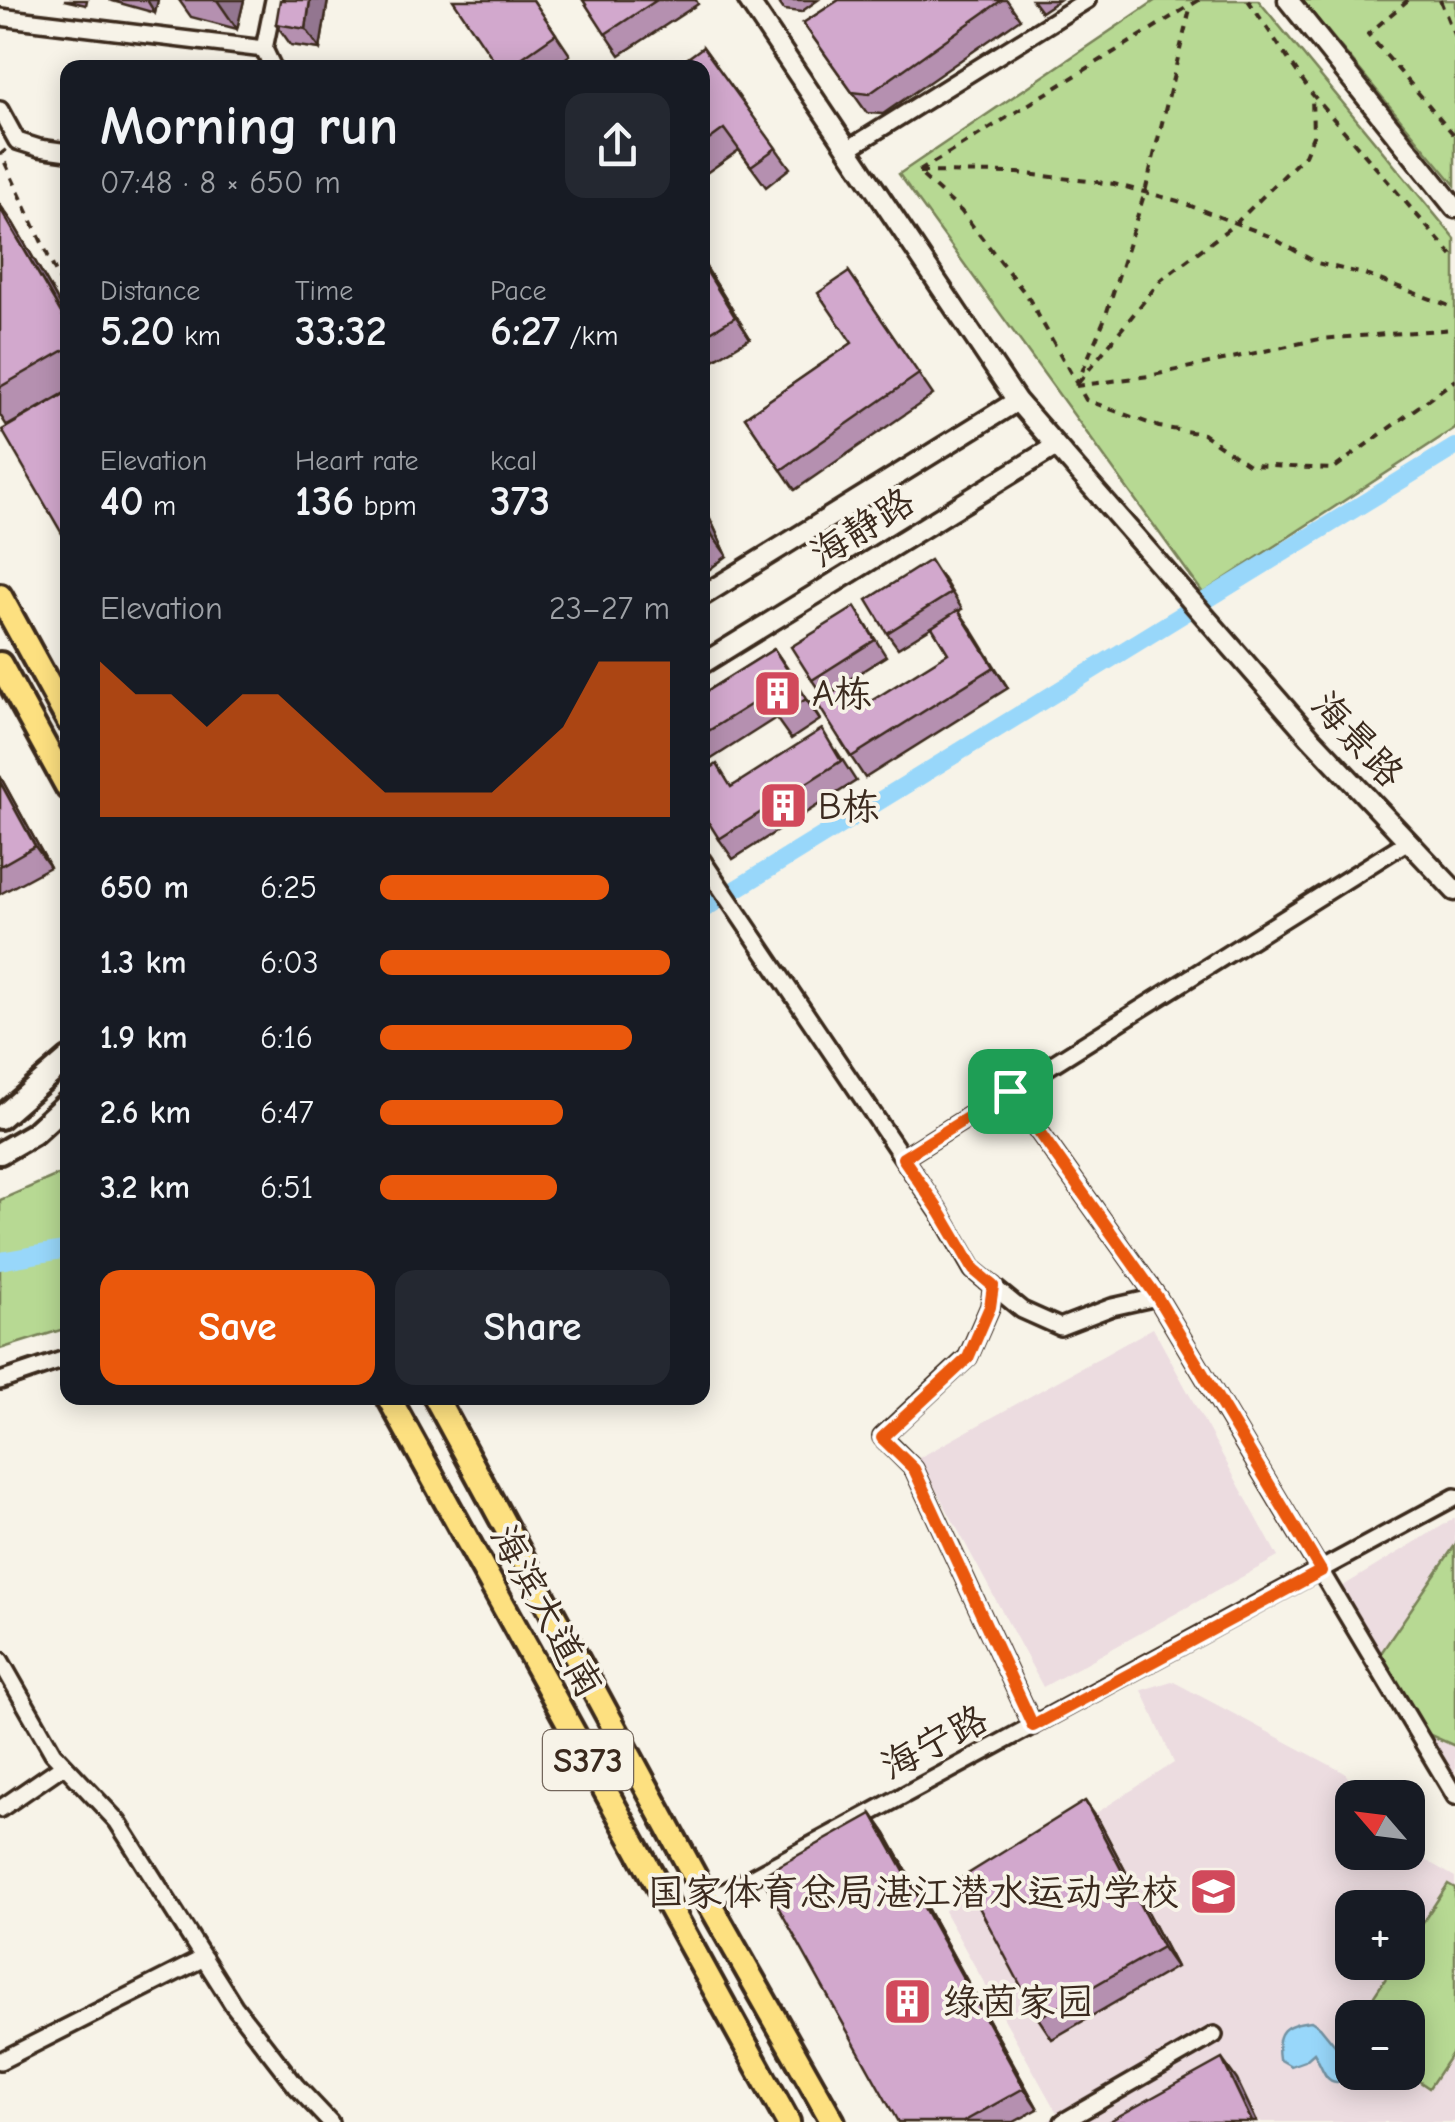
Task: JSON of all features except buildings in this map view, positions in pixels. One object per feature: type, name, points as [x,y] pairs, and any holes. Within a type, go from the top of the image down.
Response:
[{"type":"main road","points":[[0,596],[60,705]]},
{"type":"main road","points":[[0,664],[60,773]]},
{"type":"main road","points":[[0,1118],[60,1065]]},
{"type":"main road","points":[[0,1153],[33,1134],[60,1109]]},
{"type":"main road","name":"海滨大道南","points":[[393,1405],[788,2122]]},
{"type":"main road","name":"海滨大道南","points":[[440,1405],[708,1902],[833,2122]]},
{"type":"street","points":[[270,60],[264,49],[274,0]]},
{"type":"street","name":"海景路","points":[[748,0],[1017,401],[1310,736],[1455,891]]},
{"type":"street","points":[[848,149],[1088,0]]},
{"type":"street","points":[[1288,0],[1455,208]]},
{"type":"street","points":[[0,18],[264,49]]},
{"type":"street","points":[[0,110],[17,140],[60,151]]},
{"type":"street","name":"海静路","points":[[710,591],[1017,401]]},
{"type":"street","name":"海静路","points":[[710,659],[1056,446]]},
{"type":"street","points":[[903,1158],[1408,840]]},
{"type":"street","points":[[710,871],[940,1212],[974,1270],[1022,1310],[1060,1327],[1112,1307],[1157,1297]]},
{"type":"street","points":[[1010,1091],[1157,1297],[1455,1796]]},
{"type":"street","points":[[993,1286],[990,1307],[968,1358],[882,1438],[914,1469],[1033,1726]]},
{"type":"street","points":[[0,1381],[60,1361]]},
{"type":"street","name":"海宁路","points":[[708,1902],[1455,1497]]},
{"type":"street","points":[[0,1660],[53,1753],[117,1821],[234,2006],[330,2122]]},
{"type":"street","points":[[0,1809],[64,1765]]},
{"type":"street","points":[[0,2061],[204,1958]]},
{"type":"street","points":[[1062,2122],[1214,2035]]},
{"type":"path","points":[[918,172],[1199,0]]},
{"type":"path","points":[[1248,0],[1312,94],[1455,260]]},
{"type":"path","points":[[1408,0],[1368,34],[1455,136]]},
{"type":"path","points":[[1440,0],[1455,37]]},
{"type":"path","points":[[1076,386],[1105,318],[1145,192],[1190,4]]},
{"type":"path","points":[[1076,386],[1161,280],[1236,224],[1305,154],[1313,136],[1312,94]]},
{"type":"path","points":[[17,140],[1,154],[60,282]]},
{"type":"path","points":[[918,172],[1018,173],[1114,184],[1178,200],[1269,236],[1317,263],[1364,274],[1455,308]]},
{"type":"path","points":[[918,172],[961,211],[1028,297],[1086,400],[1160,427],[1204,434],[1249,465],[1333,470],[1455,380]]},
{"type":"path","points":[[1076,386],[1149,376],[1320,339],[1455,329]]},
{"type":"shaded area","points":[[1153,1328],[1278,1557],[1043,1687],[919,1458]]},
{"type":"shaded area","points":[[1455,1518],[1455,1780],[1397,1692],[1338,1589]]},
{"type":"shaded area","name":"国家体育总局湛江潜水运动学校","points":[[1172,1681],[1345,1773],[1349,1780],[1335,1780],[1335,1870],[1425,1870],[1425,1860],[1455,1877],[1455,2122],[1046,2122],[1058,2115],[944,1911],[1174,1763],[1142,1690]]},
{"type":"green space","points":[[1156,0],[1258,0],[1455,239],[1455,428],[1203,593],[899,174]]},
{"type":"green space","points":[[1302,0],[1455,0],[1455,185]]},
{"type":"green space","points":[[60,1174],[60,1330],[0,1349],[0,1200]]},
{"type":"green space","points":[[1455,1545],[1455,1746],[1428,1734],[1385,1667],[1381,1653]]},
{"type":"green space","points":[[1448,1884],[1455,1888],[1455,2049],[1429,2088],[1425,2085],[1425,2000],[1371,2000],[1385,1980],[1425,1980],[1425,1919]]},
{"type":"water","points":[[1311,2021],[1335,2045],[1335,2082],[1324,2073],[1314,2053],[1291,2066],[1279,2059],[1280,2035],[1294,2024]]},
{"type":"waterway","points":[[710,905],[1455,447]]},
{"type":"waterway","points":[[0,1261],[60,1250]]},
{"type":"place","name":"A栋","points":[[777,693]]},
{"type":"place","name":"B栋","points":[[783,806]]},
{"type":"place","name":"国家体育总局湛江潜水运动学校","points":[[1214,1892]]},
{"type":"place","name":"绿茵家园","points":[[907,2002]]},
{"type":"route","points":[[1010,1091],[1157,1297],[1321,1571],[1033,1726],[914,1469],[882,1438],[968,1358],[990,1307],[993,1286],[974,1270],[903,1158],[1010,1091]]}]
